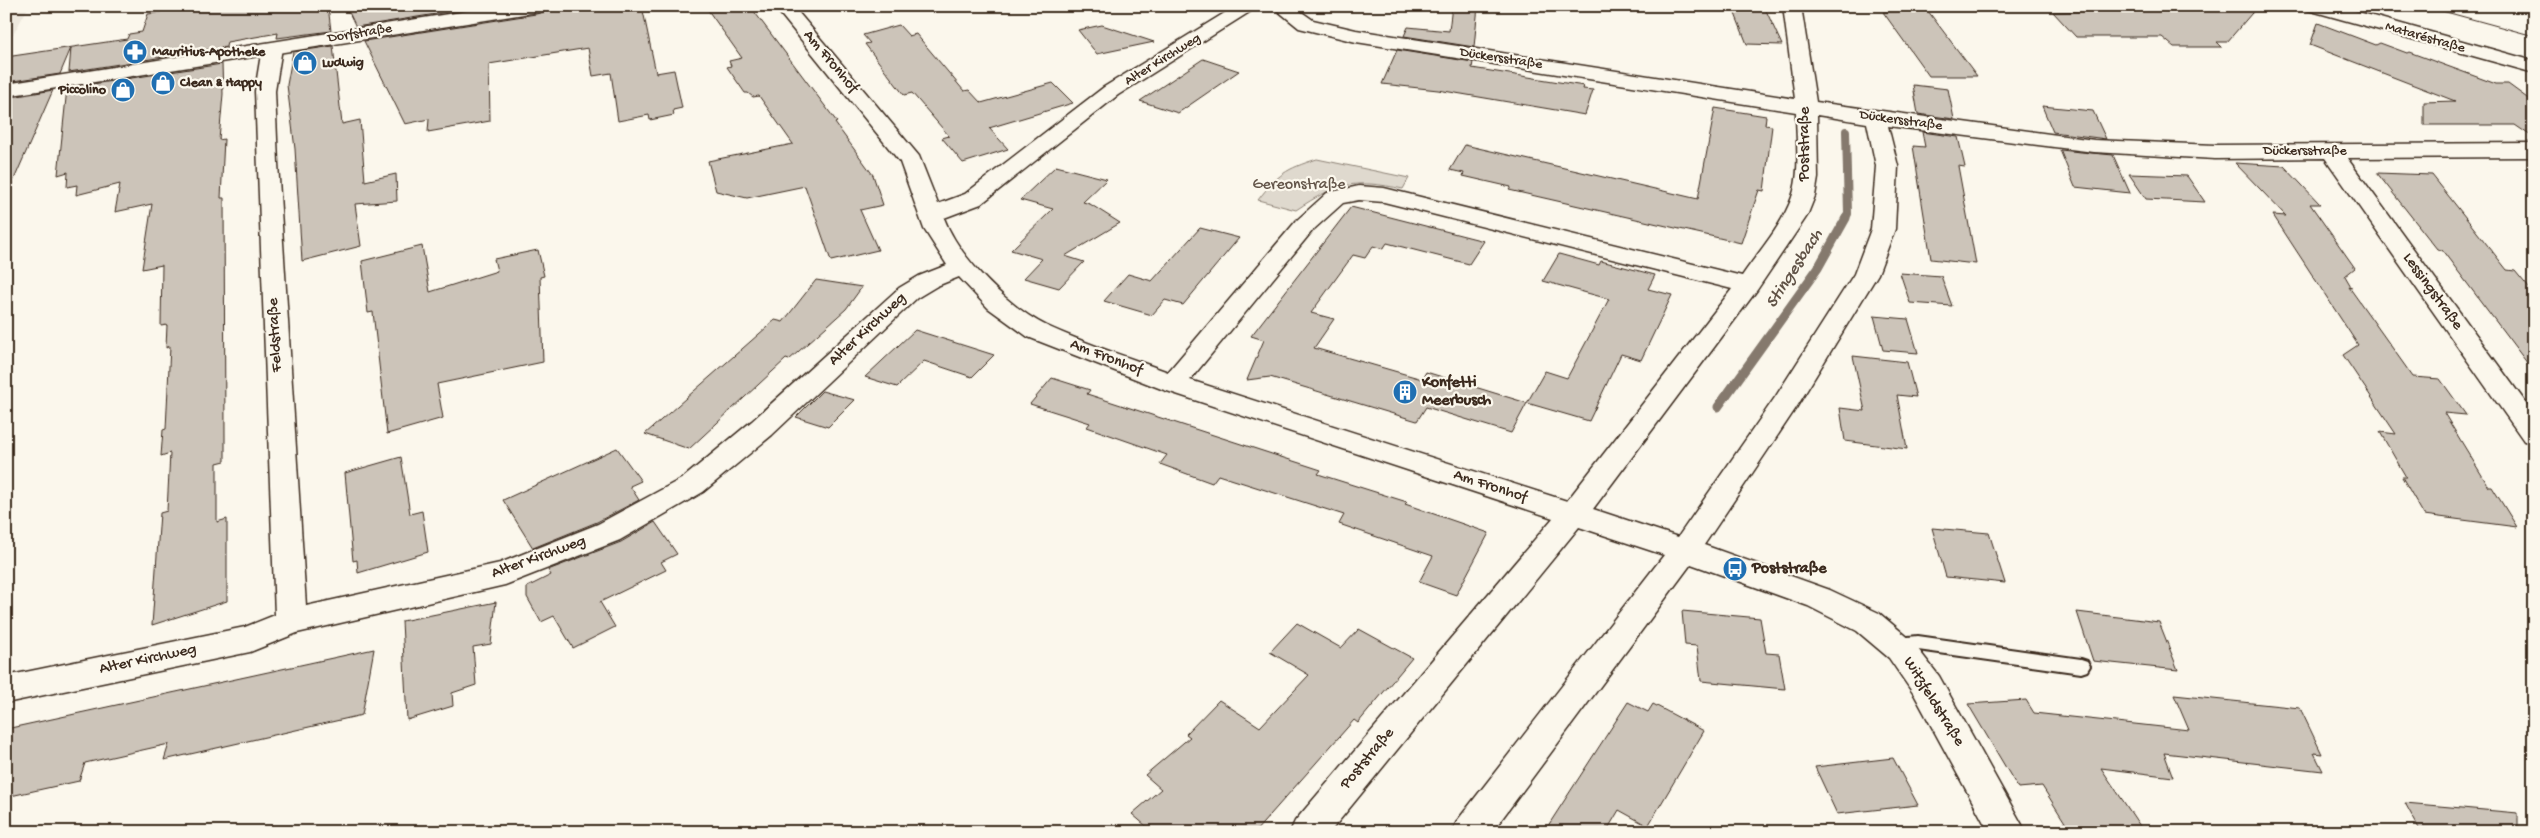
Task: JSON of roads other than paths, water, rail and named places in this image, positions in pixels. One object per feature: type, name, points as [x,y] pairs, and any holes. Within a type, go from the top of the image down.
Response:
[{"type":"street","name":"Dorfstraße","points":[[6,90],[536,6]]},
{"type":"street","name":"Am Fronhof","points":[[783,6],[911,161],[930,215],[950,254],[997,303],[1037,331],[1173,384],[1573,514]]},
{"type":"street","name":"Alter Kirchweg","points":[[930,215],[972,199],[1111,91],[1250,6]]},
{"type":"street","name":"Dückersstraße","points":[[1281,6],[1306,24],[1356,36],[1876,118],[2094,146],[2215,152],[2534,150]]},
{"type":"street","name":"Poststraße","points":[[1308,832],[1573,514],[1748,285],[1795,216],[1804,196],[1808,178],[1806,107],[1792,6]]},
{"type":"street","name":"Mataréstraße","points":[[2315,6],[2534,68]]},
{"type":"street","name":"Feldstraße","points":[[272,48],[265,91],[267,163],[291,622]]},
{"type":"street","name":"Mataréstraße","points":[[2506,61],[2534,72]]},
{"type":"street","points":[[1470,832],[1685,550],[1786,402],[1866,274],[1883,229],[1884,220],[1887,166],[1876,118]]},
{"type":"street","name":"Lessingstraße","points":[[2331,151],[2534,434]]},
{"type":"street","points":[[1173,384],[1305,225],[1335,198],[1358,193],[1384,195],[1748,285]]},
{"type":"street","name":"Alter Kirchweg","points":[[6,690],[250,639],[291,622],[505,573],[609,532],[693,485],[762,428],[908,293],[928,281],[962,267]]},
{"type":"street","name":"Witzfeldstraße","points":[[1573,514],[1685,550],[1819,598],[1868,622],[1894,644],[1927,686],[2008,832]]},
{"type":"lane","points":[[1894,644],[1918,643],[2081,666]]},
{"type":"waterway","name":"Stingesbach","points":[[1845,219],[1848,214],[1846,131]]},
{"type":"waterway","name":"Stingesbach","points":[[1718,407],[1818,268],[1846,218]]},
{"type":"tram line","points":[[2424,6],[2534,36]]},
{"type":"place","name":"Mauritius-Apotheke","points":[[135,52]]},
{"type":"place","name":"Ludwig","points":[[305,63]]},
{"type":"place","name":"Clean & Happy","points":[[163,83]]},
{"type":"place","name":"Piccolino","points":[[123,90]]},
{"type":"place","name":"Konfetti Meerbusch","points":[[1405,392]]},
{"type":"place","name":"Poststraße","points":[[1735,569]]},
{"type":"park label","name":"Gereonstraße","points":[[1299,185]]}]
